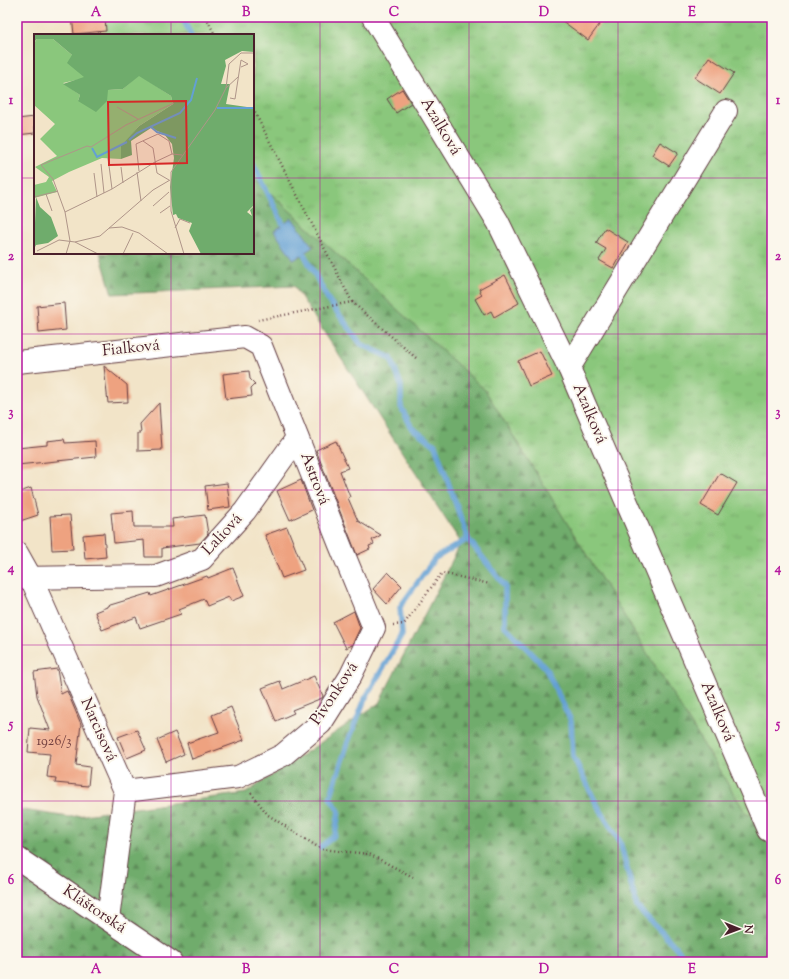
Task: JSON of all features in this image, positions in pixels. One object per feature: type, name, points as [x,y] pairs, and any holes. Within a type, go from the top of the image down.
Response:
[{"type":"street","name":"Azalková","points":[[373,17],[498,222],[569,368],[768,830]]},
{"type":"street","points":[[569,368],[726,111]]},
{"type":"street","name":"Fialková","points":[[17,362],[249,329]]},
{"type":"street","name":"Astrová","points":[[249,329],[261,346],[374,628]]},
{"type":"street","name":"Ľaliová","points":[[24,578],[156,576],[202,559],[245,511],[297,438]]},
{"type":"street","name":"Narcisová","points":[[17,553],[24,578],[125,791]]},
{"type":"street","name":"Pivonková","points":[[125,791],[238,777],[283,755],[320,723],[350,677],[374,628]]},
{"type":"street","points":[[108,919],[125,791]]},
{"type":"street","name":"Kláštorská","points":[[17,858],[171,962]]},
{"type":"path","points":[[206,17],[214,34]]},
{"type":"path","points":[[254,111],[352,302],[416,358]]},
{"type":"path","points":[[249,329],[327,307],[352,302]]},
{"type":"path","points":[[398,624],[404,624],[442,573],[490,584]]},
{"type":"path","points":[[238,777],[268,815],[320,849],[369,854],[413,877]]},
{"type":"path","points":[[17,956],[27,962]]},
{"type":"green space","points":[[78,17],[772,17],[772,810],[747,816],[485,391],[254,178],[254,34],[77,34]]},
{"type":"green space","points":[[254,178],[485,390],[747,815],[772,810],[772,962],[17,962],[17,809],[69,817],[246,793],[379,703],[461,543],[294,286],[112,294],[100,254],[254,254]]},
{"type":"water","points":[[292,218],[313,247],[294,260],[274,231]]},
{"type":"building","points":[[72,17],[105,17],[106,31],[74,34]]},
{"type":"building","points":[[557,17],[605,17],[588,40]]},
{"type":"building","points":[[709,57],[734,73],[720,94],[695,78]]},
{"type":"building","points":[[402,89],[411,103],[396,113],[387,99]]},
{"type":"building","points":[[34,117],[34,133],[17,135],[17,119]]},
{"type":"building","points":[[660,142],[678,153],[669,166],[652,155]]},
{"type":"building","points":[[605,228],[628,242],[613,268],[599,260],[606,249],[596,243]]},
{"type":"building","points":[[505,275],[519,303],[494,317],[491,311],[484,315],[475,299],[482,295],[479,289]]},
{"type":"building","points":[[64,303],[66,330],[39,333],[37,306]]},
{"type":"building","points":[[540,351],[552,376],[529,386],[518,361]]},
{"type":"building","points":[[104,366],[127,385],[128,402],[108,403]]},
{"type":"building","points":[[249,371],[250,379],[255,384],[251,388],[252,396],[226,399],[223,374]]},
{"type":"building","points":[[159,403],[162,450],[138,451],[138,433],[141,433],[140,424]]},
{"type":"building","points":[[64,439],[65,443],[95,441],[96,457],[17,465],[17,448],[47,445],[47,441]]},
{"type":"building","points":[[336,441],[348,468],[340,471],[350,497],[348,498],[358,521],[381,535],[372,540],[374,544],[369,546],[370,549],[357,555],[316,450]]},
{"type":"building","points":[[720,473],[737,483],[718,515],[701,505]]},
{"type":"building","points":[[301,480],[312,510],[290,520],[277,491]]},
{"type":"building","points":[[227,483],[230,507],[208,510],[205,486]]},
{"type":"building","points":[[31,488],[38,515],[17,522],[17,493]]},
{"type":"building","points":[[133,511],[134,527],[173,527],[172,519],[205,515],[208,534],[200,543],[162,548],[162,557],[145,557],[144,540],[114,543],[111,513]]},
{"type":"building","points":[[70,515],[73,549],[52,550],[50,516]]},
{"type":"building","points":[[287,527],[304,570],[282,578],[265,535]]},
{"type":"building","points":[[104,533],[106,557],[85,559],[83,535]]},
{"type":"building","points":[[233,568],[244,596],[231,601],[229,597],[207,606],[204,599],[179,609],[181,614],[140,628],[136,617],[102,630],[95,612],[107,606],[150,593],[151,596],[207,576],[208,578]]},
{"type":"building","points":[[388,572],[402,586],[387,604],[373,589]]},
{"type":"building","points":[[354,611],[360,628],[352,645],[346,648],[333,622]]},
{"type":"building","points":[[57,669],[61,694],[67,691],[81,724],[76,765],[90,767],[88,786],[55,783],[56,778],[47,777],[50,754],[28,752],[30,728],[50,730],[37,696],[34,672]]},
{"type":"building","points":[[314,676],[323,696],[322,698],[292,710],[294,713],[276,721],[262,688],[280,681],[283,689]]},
{"type":"building","points":[[231,707],[244,740],[192,759],[187,743],[219,732],[212,715]]},
{"type":"building","points":[[137,730],[146,750],[127,758],[118,737]]},
{"type":"building","points":[[175,732],[184,754],[166,762],[157,740]]},
{"type":"waterway","points":[[182,17],[190,34]]},
{"type":"waterway","points":[[254,165],[283,224]]},
{"type":"waterway","points":[[304,254],[329,301],[361,344],[391,358],[401,385],[401,407],[412,428],[435,445],[468,539],[505,586],[505,626],[545,667],[571,721],[573,756],[596,803],[620,842],[637,907],[673,944],[688,962]]},
{"type":"waterway","points":[[321,847],[335,835],[339,811],[330,798],[348,742],[365,699],[402,635],[400,607],[435,558],[468,539]]}]
